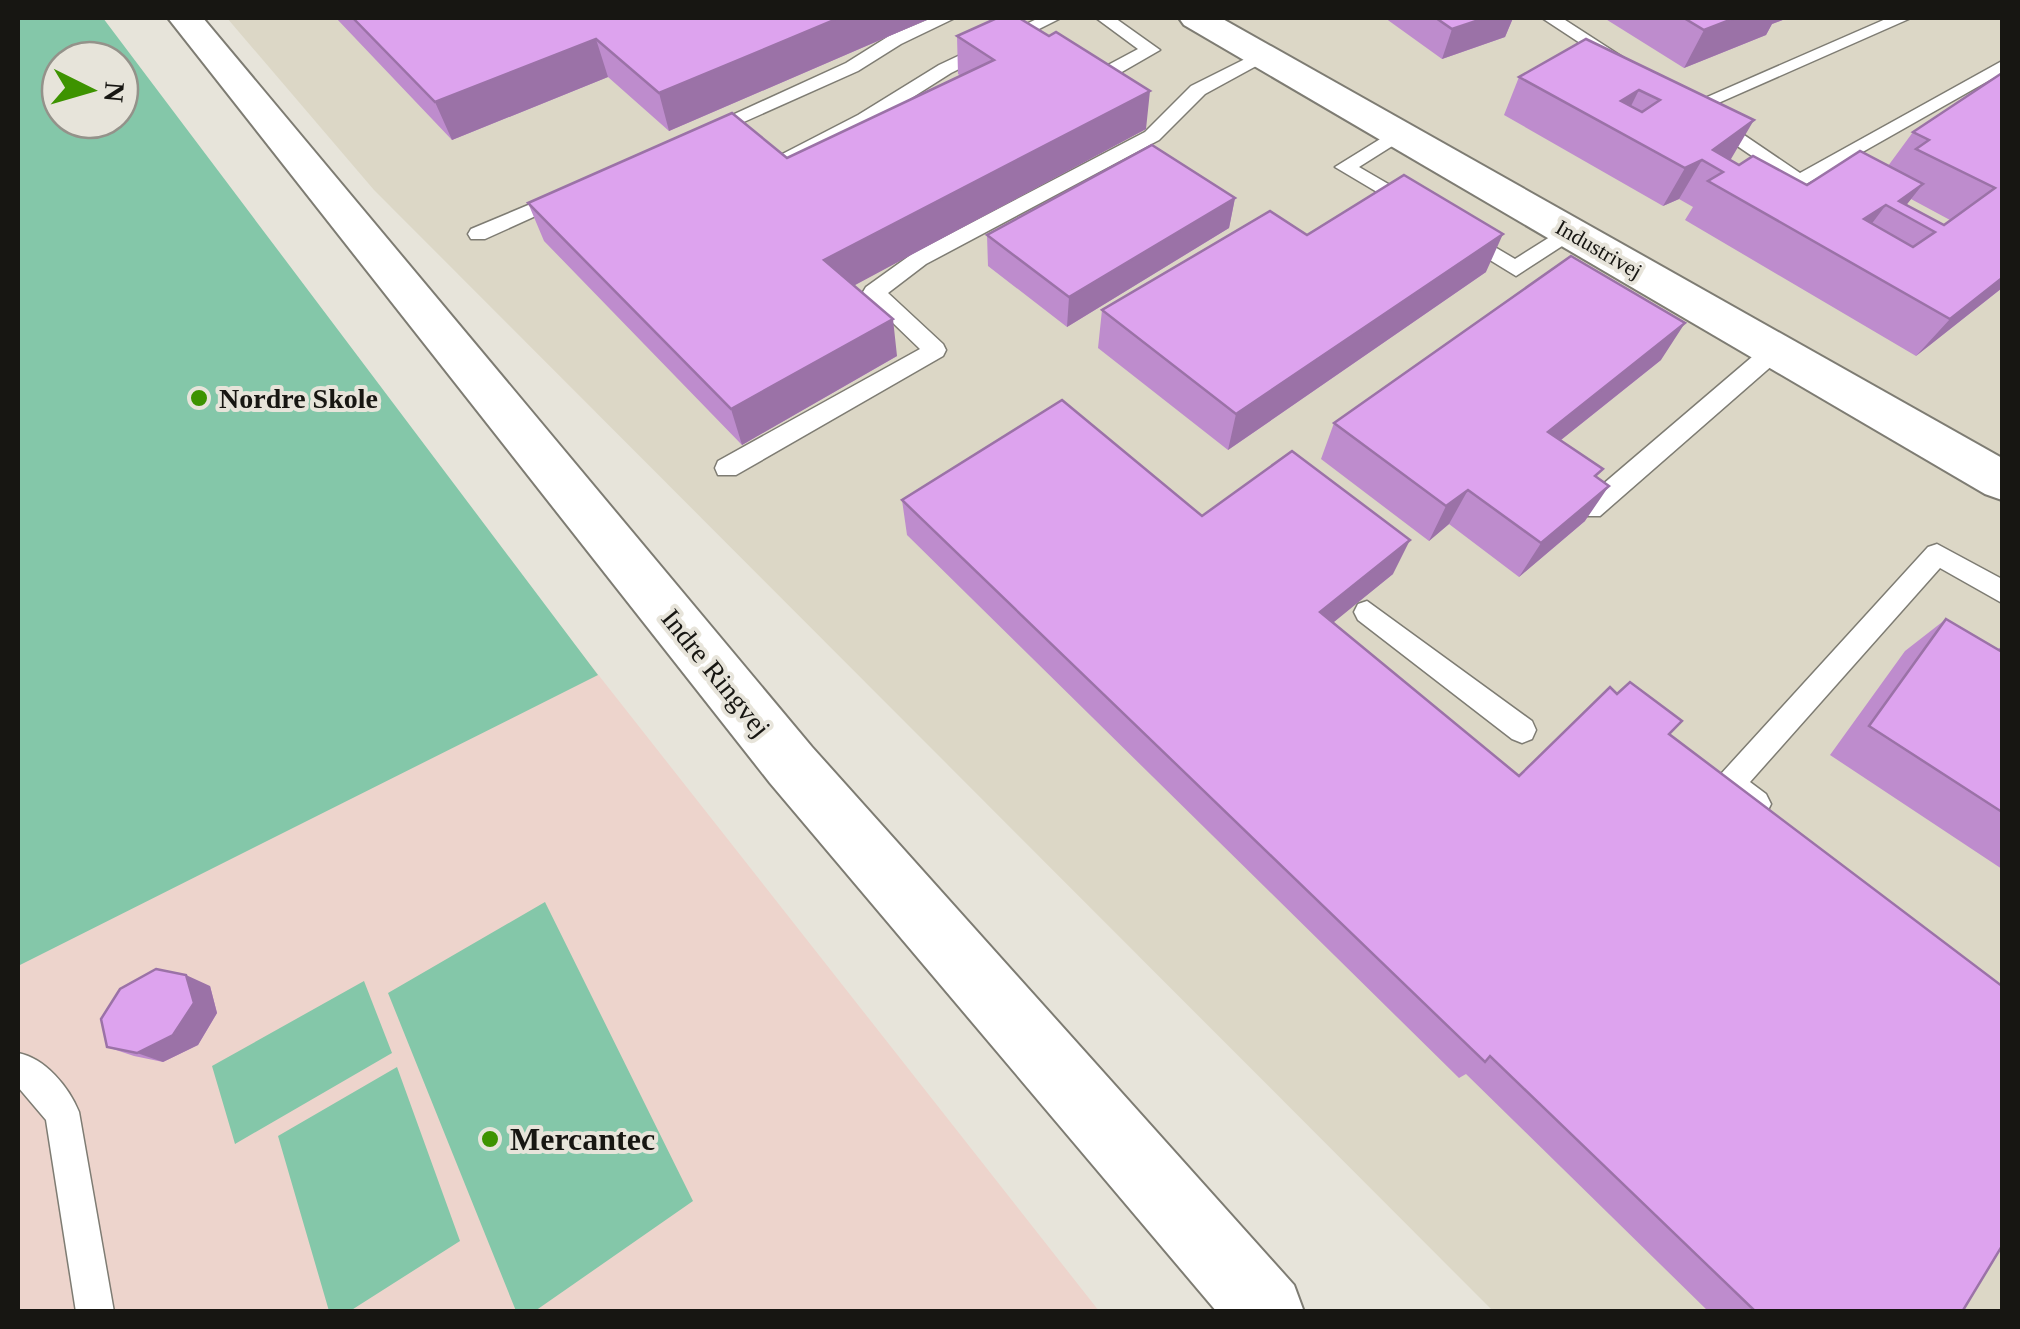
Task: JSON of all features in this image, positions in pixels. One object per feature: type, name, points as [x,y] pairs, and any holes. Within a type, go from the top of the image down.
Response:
[{"type":"street","name":"Indre Ringvej","points":[[185,18],[791,765],[1267,1312]]},
{"type":"street","name":"Industrivej","points":[[1196,18],[1774,351],[1997,470]]},
{"type":"lane","points":[[692,138],[852,67],[895,40],[946,18]]},
{"type":"lane","points":[[772,164],[865,119],[945,70],[1026,37],[1052,18]]},
{"type":"lane","points":[[1064,61],[1094,80],[1151,50],[1104,18]]},
{"type":"lane","points":[[1552,18],[1632,69]]},
{"type":"lane","points":[[1902,18],[1684,104],[1799,182],[2002,66]]},
{"type":"lane","points":[[727,468],[935,350],[874,292],[919,259],[1152,136],[1198,90],[1263,55]]},
{"type":"lane","points":[[1398,134],[1345,167],[1516,269],[1570,232]]},
{"type":"lane","points":[[478,234],[585,186]]},
{"type":"lane","points":[[1591,510],[1774,351]]},
{"type":"lane","points":[[1776,819],[1730,784],[1938,554],[2002,592]]},
{"type":"lane","points":[[1367,612],[1522,730]]},
{"type":"lane","points":[[18,1070],[28,1072],[62,1112],[96,1312]]},
{"type":"shaded area","name":"Mercantec","points":[[18,18],[40,40],[40,140],[140,140],[140,92],[1099,1311],[18,1311]]},
{"type":"shaded area","points":[[227,18],[2002,18],[2002,1311],[1493,1311],[374,190]]},
{"type":"green space","name":"Nordre Skole","points":[[18,18],[103,18],[120,40],[40,40],[40,140],[140,140],[140,67],[598,675],[18,966]]},
{"type":"green space","points":[[545,902],[693,1201],[535,1311],[516,1311],[388,993]]},
{"type":"green space","points":[[364,981],[392,1053],[235,1144],[212,1066]]},
{"type":"green space","points":[[397,1067],[460,1241],[350,1311],[329,1311],[278,1136]]},
{"type":"building","points":[[353,18],[839,18],[659,93],[596,39],[435,102]]},
{"type":"building","points":[[997,18],[1019,18],[1049,36],[1056,32],[1150,91],[824,260],[893,319],[731,409],[528,203],[732,113],[787,158],[994,60],[957,36]]},
{"type":"building","points":[[1436,18],[1485,18],[1452,29]]},
{"type":"building","points":[[1684,18],[1735,18],[1704,30]]},
{"type":"building","points":[[1586,39],[1754,120],[1713,150],[1739,165],[1753,156],[1807,185],[1860,151],[1923,184],[1899,201],[1944,225],[1995,188],[1916,149],[1929,140],[1913,132],[2002,73],[2002,278],[1950,319],[1708,181],[1723,172],[1702,160],[1685,168],[1519,77]],"holes":[[[1639,90],[1660,100],[1642,112],[1621,101]],[[1886,205],[1935,232],[1913,247],[1864,219]]]},
{"type":"building","points":[[1152,145],[1235,198],[1069,297],[987,235]]},
{"type":"building","points":[[1404,175],[1503,234],[1236,414],[1102,310],[1270,211],[1307,235]]},
{"type":"building","points":[[1571,256],[1685,323],[1548,432],[1603,469],[1595,476],[1609,486],[1541,543],[1468,490],[1446,506],[1334,423]]},
{"type":"building","points":[[1062,400],[1202,516],[1292,451],[1410,540],[1320,612],[1519,776],[1610,687],[1617,694],[1630,682],[1682,721],[1669,734],[2002,986],[2002,1246],[1962,1312],[1756,1312],[1490,1056],[1485,1062],[902,500]]},
{"type":"building","points":[[1946,619],[2002,652],[2002,812],[1869,726]]},
{"type":"building","points":[[156,969],[186,975],[194,1003],[173,1035],[137,1053],[107,1047],[101,1019],[120,989]]},
{"type":"place","name":"Nordre Skole","points":[[199,398]]},
{"type":"place","name":"Mercantec","points":[[490,1139]]}]
